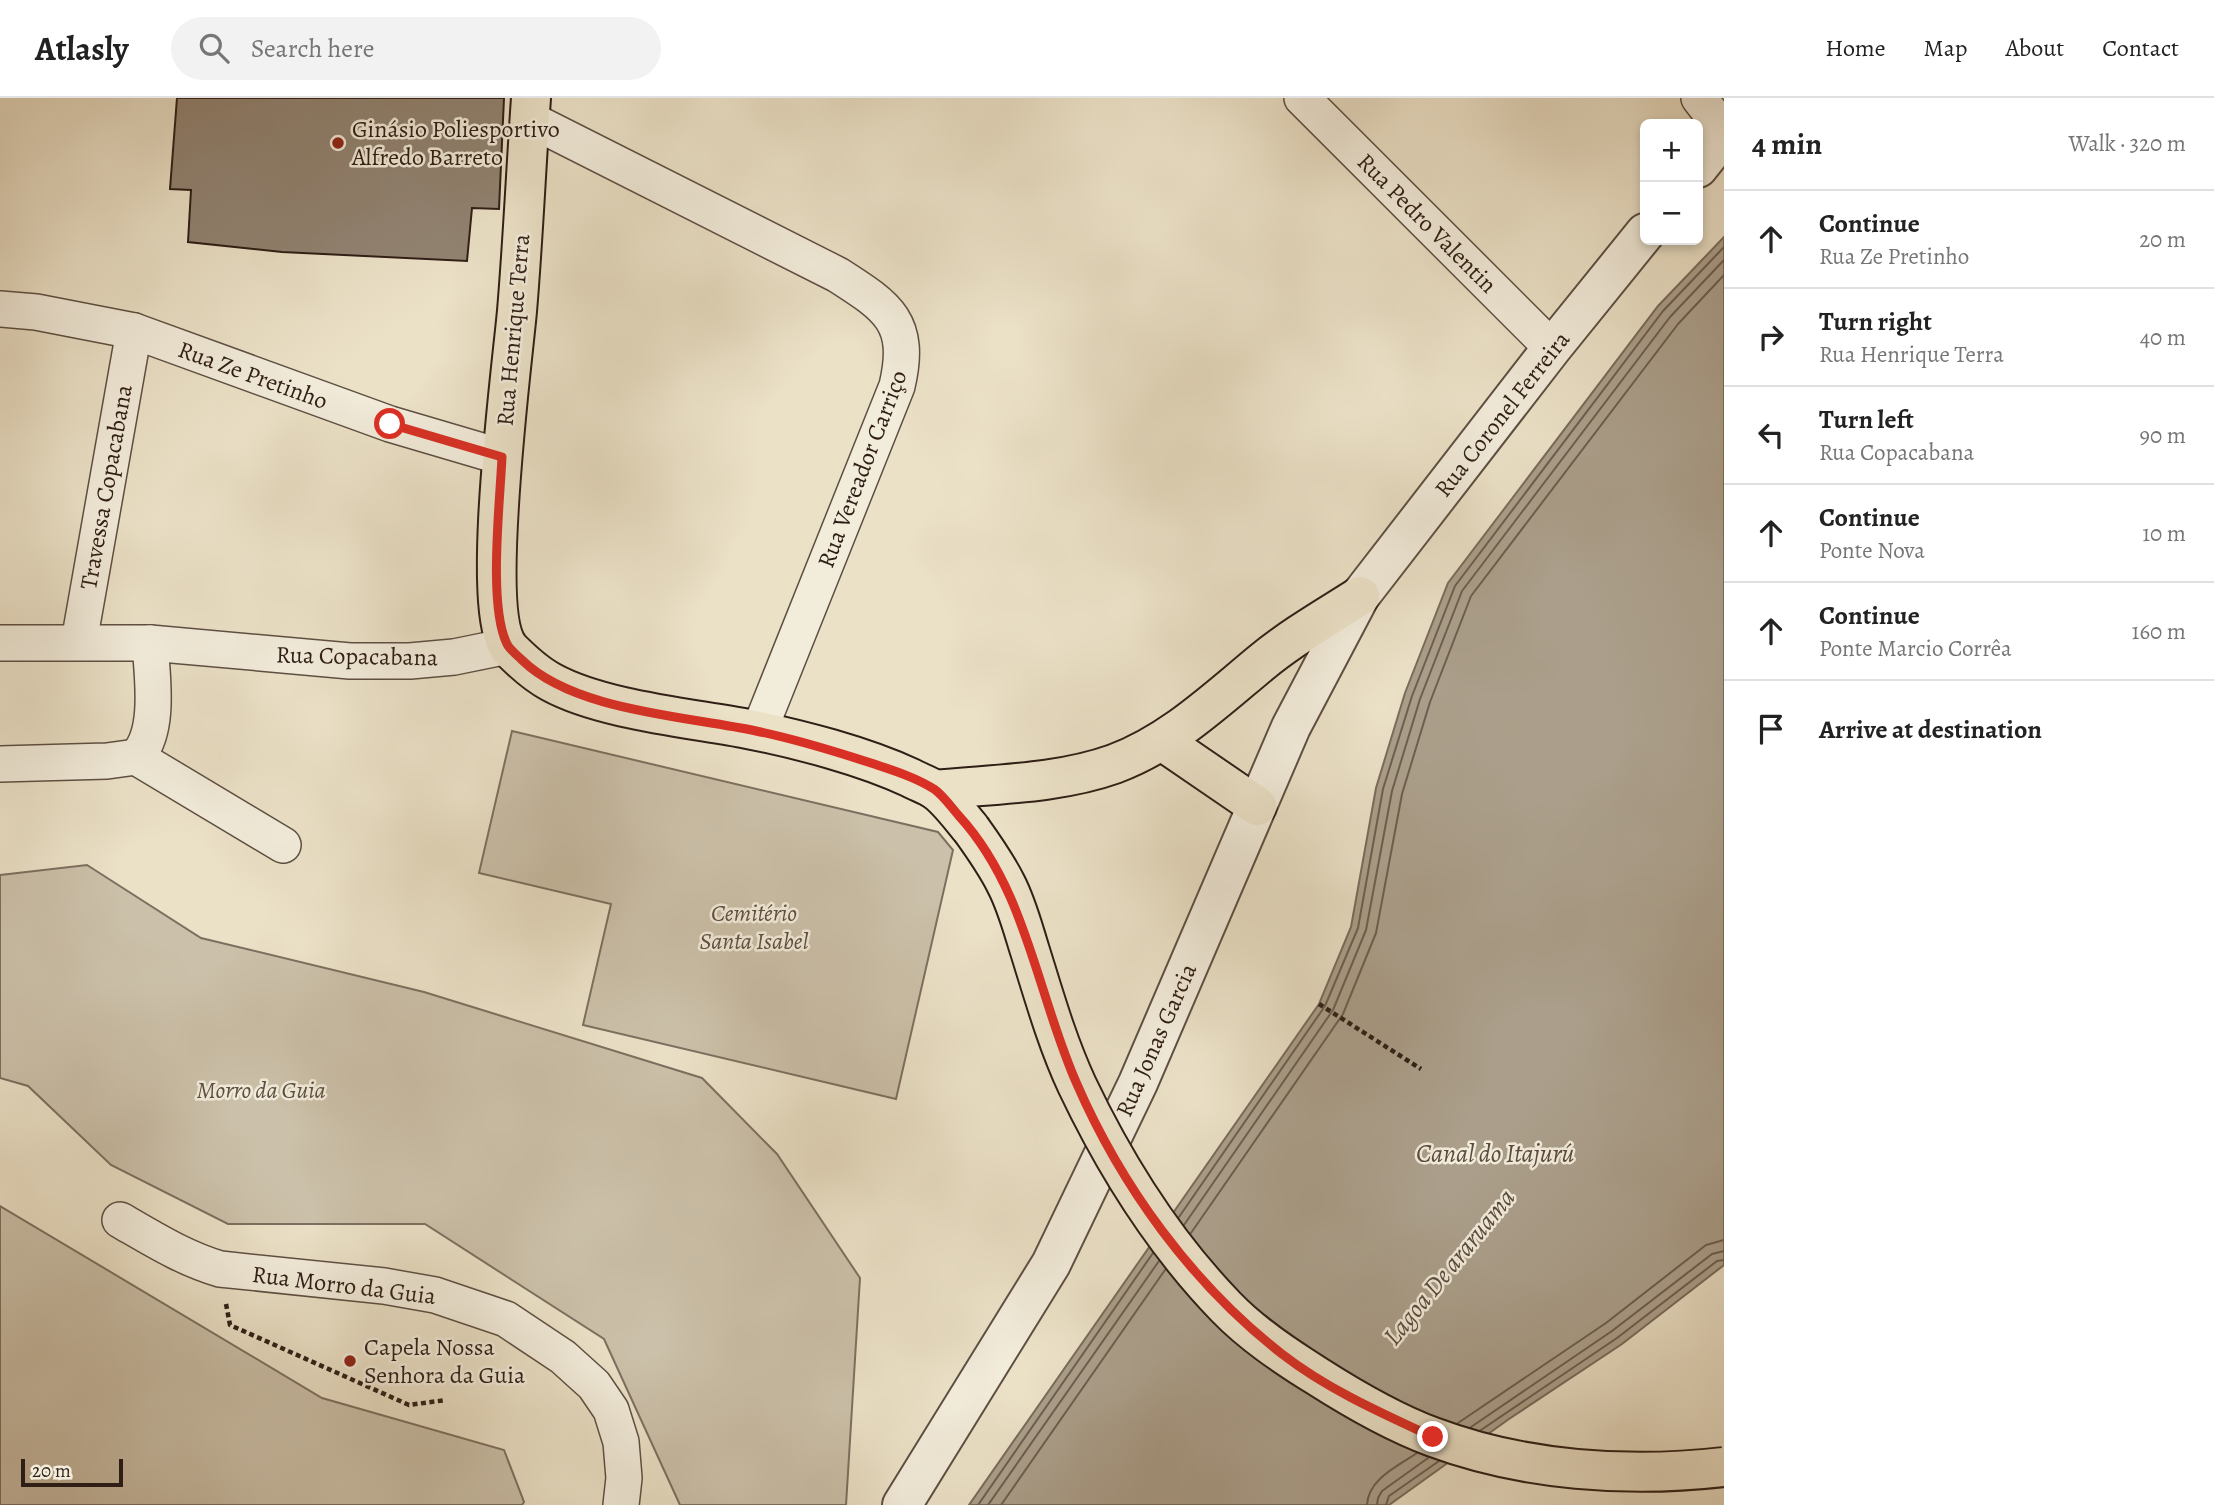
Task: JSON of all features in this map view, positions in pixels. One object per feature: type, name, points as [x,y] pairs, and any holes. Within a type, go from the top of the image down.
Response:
[{"type":"main road","name":"Rua Henrique Terra","points":[[508,646],[501,624],[498,597],[502,457],[517,311],[530,109]]},
{"type":"main road","points":[[935,790],[1075,775],[1115,764],[1161,741],[1215,702],[1265,660],[1360,596]]},
{"type":"main road","points":[[508,646],[527,665],[551,682],[583,696],[759,731],[897,772],[935,790],[971,829],[1007,886],[1067,1059],[1104,1141],[1151,1214],[1198,1275],[1227,1308],[1284,1356],[1342,1392],[1433,1437],[1511,1460],[1633,1472],[1724,1467]]},
{"type":"main road","points":[[1161,741],[1256,806]]},
{"type":"street","name":"Rua Pedro Valentin","points":[[1302,98],[1552,348]]},
{"type":"street","points":[[1699,98],[1724,130]]},
{"type":"street","name":"Rua Vereador Carriço","points":[[530,109],[838,275],[883,306],[902,338],[903,362],[897,386],[759,731]]},
{"type":"street","points":[[1703,162],[1724,135]]},
{"type":"street","name":"Rua Coronel Ferreira","points":[[1360,596],[1640,239]]},
{"type":"street","name":"Rua Ze Pretinho","points":[[0,310],[37,312],[134,331],[390,424],[502,457]]},
{"type":"street","name":"Travessa Copacabana","points":[[79,642],[134,331]]},
{"type":"street","name":"Rua Jonas Garcia","points":[[902,1505],[1051,1264],[1138,1083],[1291,727],[1360,596]]},
{"type":"street","name":"Rua Copacabana","points":[[0,643],[150,643],[350,661],[443,658],[508,646]]},
{"type":"street","points":[[136,757],[148,741],[151,720],[150,643]]},
{"type":"street","points":[[0,764],[96,762],[136,757],[283,845]]},
{"type":"street","name":"Rua Morro da Guia","points":[[120,1220],[194,1261],[220,1269],[435,1294],[506,1319],[563,1357],[594,1385],[611,1410],[621,1442],[624,1478],[621,1505]]},
{"type":"path","points":[[1319,1004],[1421,1069]]},
{"type":"path","points":[[220,1269],[230,1325],[409,1405],[446,1400]]},
{"type":"green space","name":"Cemitério Santa Isabel","points":[[512,731],[938,832],[953,850],[896,1099],[583,1025],[611,904],[479,873]]},
{"type":"green space","name":"Morro da Guia","points":[[87,865],[201,938],[424,992],[702,1078],[777,1154],[860,1278],[846,1505],[680,1505],[604,1339],[425,1224],[228,1224],[111,1165],[28,1086],[0,1078],[0,875]]},
{"type":"green space","points":[[0,1206],[322,1398],[504,1450],[524,1502],[522,1505],[0,1505]]},
{"type":"water","name":"Canal do Itajurú","points":[[1724,237],[1724,1265],[1622,1344],[1509,1419],[1389,1505],[969,1505],[1319,1004],[1351,927],[1376,788],[1405,693],[1448,583],[1658,306]]},
{"type":"building","name":"Ginásio Poliesportivo Alfredo Barreto","points":[[177,98],[504,98],[499,209],[472,208],[467,261],[282,252],[188,242],[191,190],[170,189]]},
{"type":"place","name":"Ginásio Poliesportivo Alfredo Barreto","points":[[338,143]]},
{"type":"place","name":"Capela Nossa Senhora da Guia","points":[[350,1361]]},
{"type":"route","points":[[390,424],[502,457],[498,550],[501,624],[508,646],[527,665],[551,682],[583,696],[759,731],[846,755],[897,772],[935,790],[971,829],[1007,886],[1049,1013],[1076,1081],[1104,1141],[1151,1214],[1227,1308],[1284,1356],[1353,1399],[1433,1437]]},
{"type":"water label","name":"Lagoa De araruama","points":[[1449,1267]]}]
